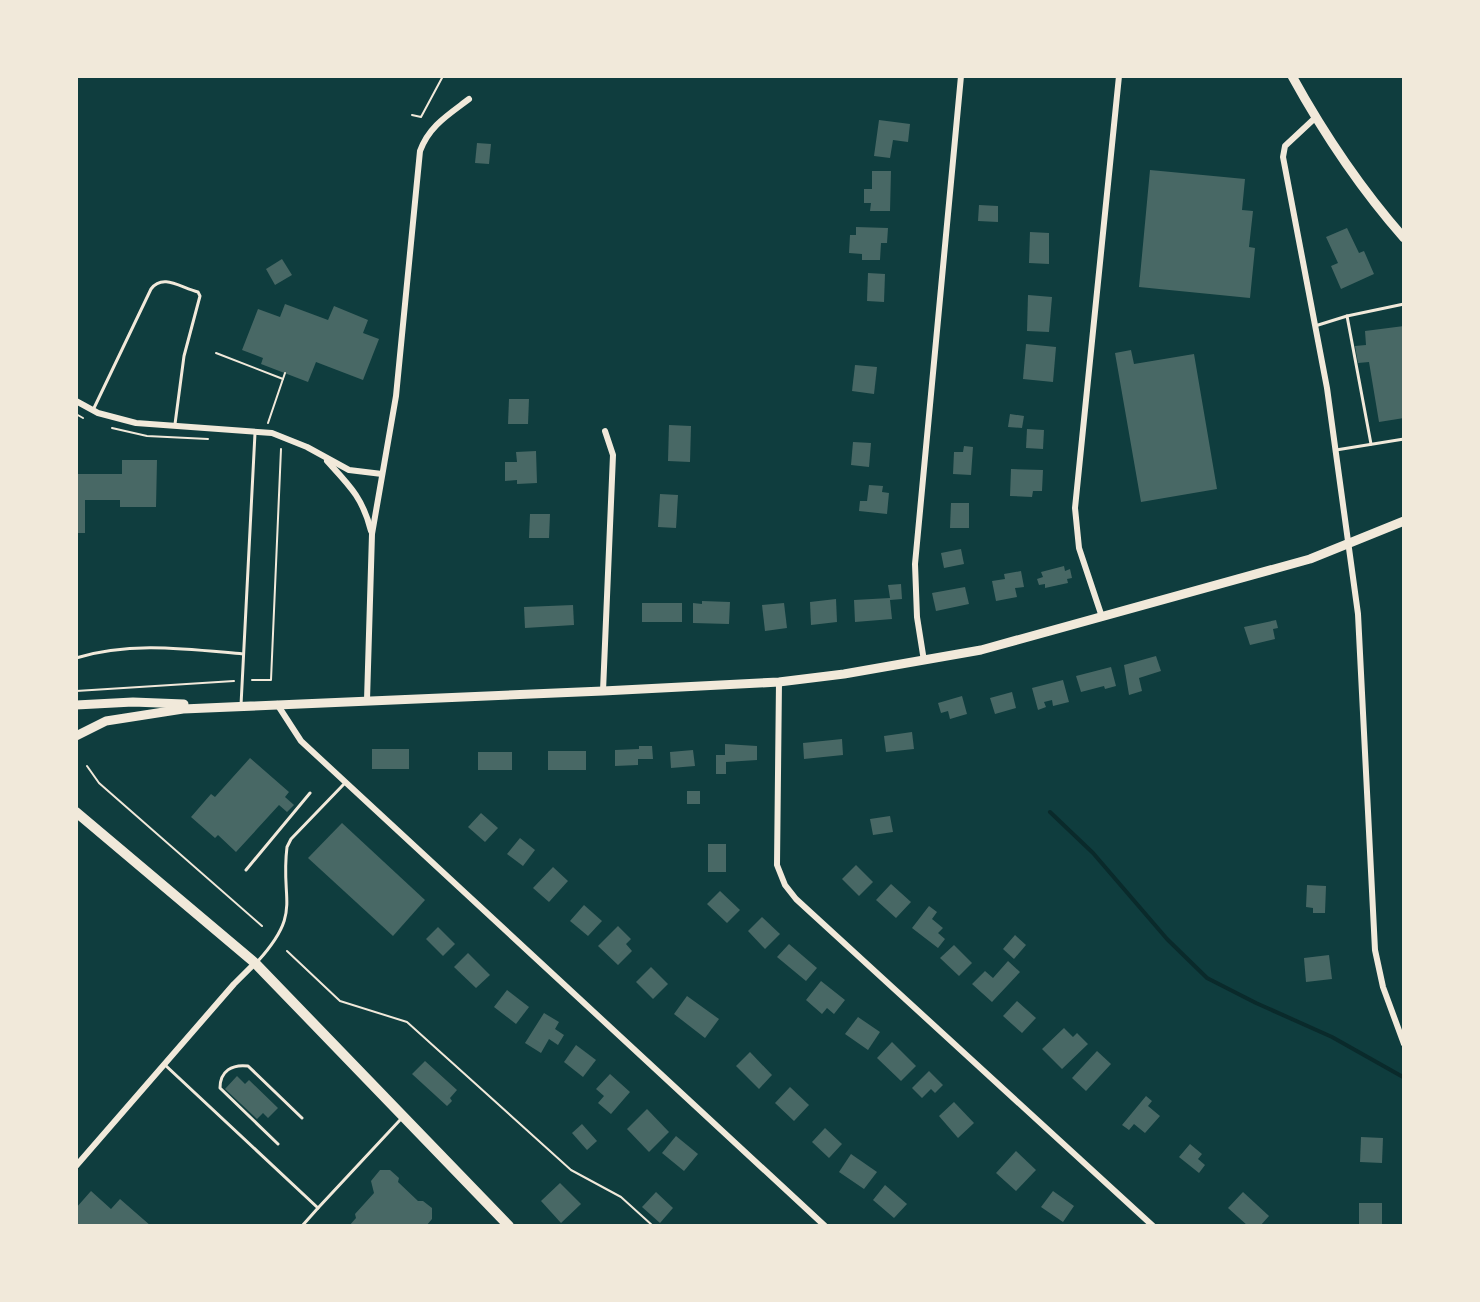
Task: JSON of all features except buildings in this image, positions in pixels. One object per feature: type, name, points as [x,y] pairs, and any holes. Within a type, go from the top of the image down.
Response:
[{"type":"main road","points":[[1292,76],[1347,167],[1404,238]]},
{"type":"main road","points":[[76,736],[92,726],[125,716],[227,706],[779,682],[924,661],[981,650],[1310,559],[1404,521]]},
{"type":"main road","points":[[76,705],[133,702],[227,706]]},
{"type":"main road","points":[[76,812],[255,963],[509,1226]]},
{"type":"street","points":[[924,661],[917,617],[915,564],[961,76]]},
{"type":"street","points":[[1102,617],[1079,548],[1075,508],[1119,76]]},
{"type":"street","points":[[367,700],[372,534],[396,396],[420,151],[434,125],[469,99]]},
{"type":"street","points":[[1315,118],[1285,146],[1283,157],[1315,326],[1350,544],[1358,614],[1375,950],[1383,987],[1404,1044]]},
{"type":"street","points":[[76,401],[93,410],[136,423],[265,432],[290,439],[349,470],[382,474]]},
{"type":"street","points":[[603,691],[613,455],[605,431]]},
{"type":"street","points":[[325,458],[358,495],[372,534]]},
{"type":"street","points":[[779,682],[776,836],[777,865],[785,885],[796,899],[1153,1226]]},
{"type":"street","points":[[277,704],[301,741],[825,1226]]},
{"type":"street","points":[[76,1166],[255,963]]},
{"type":"lane","points":[[93,410],[151,289],[157,281],[164,280],[198,292],[200,296],[181,373],[175,428]]},
{"type":"lane","points":[[1315,326],[1404,304]]},
{"type":"lane","points":[[1347,316],[1371,444]]},
{"type":"lane","points":[[241,705],[255,431]]},
{"type":"lane","points":[[1336,450],[1404,439]]},
{"type":"lane","points":[[76,658],[96,652],[161,647],[243,654]]},
{"type":"lane","points":[[255,963],[276,940],[288,911],[286,856],[291,839],[346,783]]},
{"type":"lane","points":[[246,870],[310,793]]},
{"type":"lane","points":[[164,1064],[318,1208]]},
{"type":"lane","points":[[278,1144],[220,1088],[220,1079],[227,1070],[237,1064],[248,1066],[302,1118]]},
{"type":"lane","points":[[302,1226],[403,1117]]},
{"type":"path","points":[[412,115],[421,117],[443,76]]},
{"type":"path","points":[[216,353],[283,379]]},
{"type":"path","points":[[265,432],[285,373]]},
{"type":"path","points":[[76,691],[271,680],[281,446]]},
{"type":"path","points":[[87,766],[99,783],[262,926]]},
{"type":"path","points":[[287,951],[340,1001],[407,1022],[571,1170],[621,1197],[653,1226]]},
{"type":"waterway","points":[[1050,812],[1093,853],[1167,939],[1207,978],[1332,1037],[1403,1077]]}]
